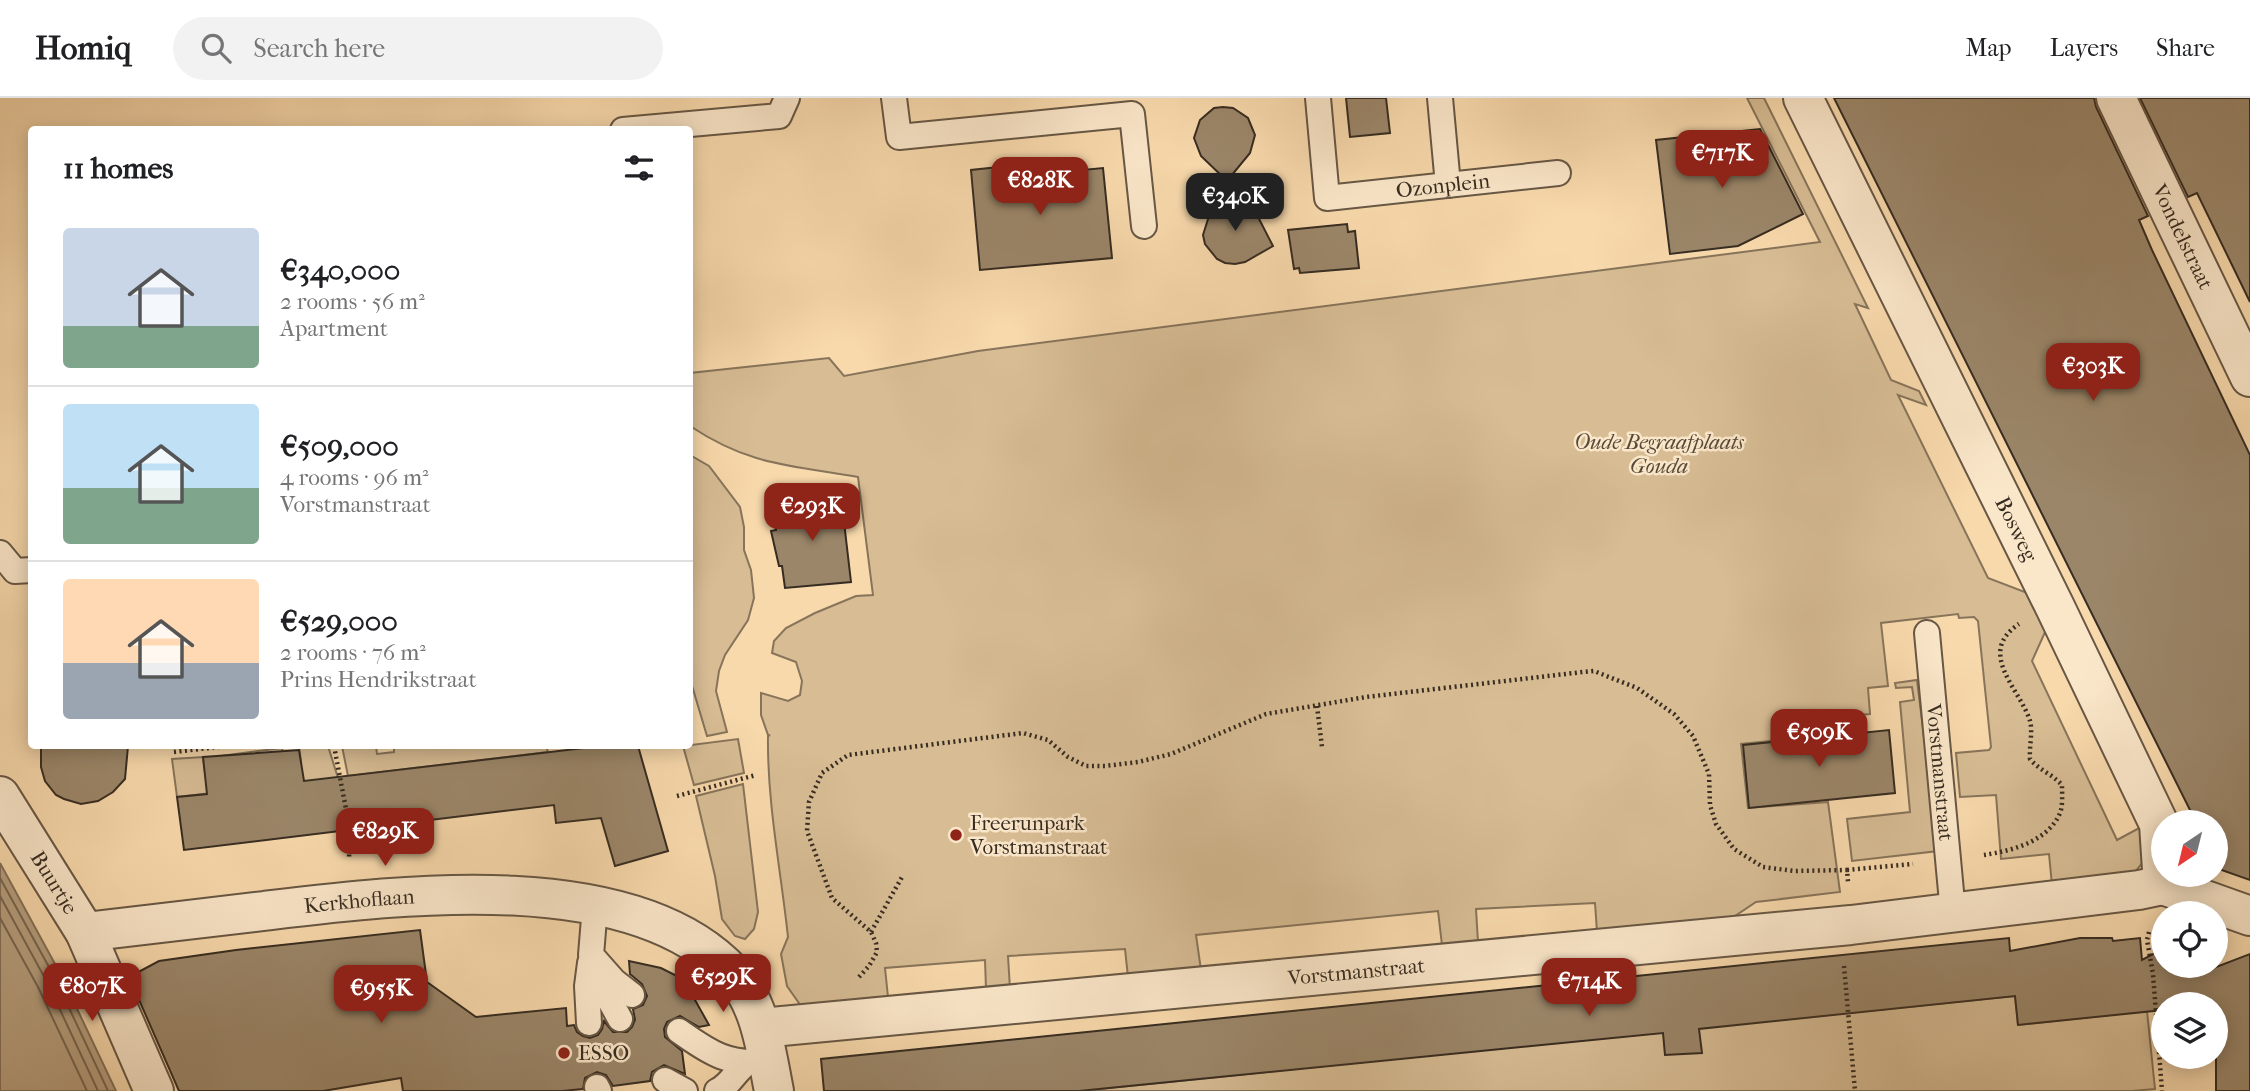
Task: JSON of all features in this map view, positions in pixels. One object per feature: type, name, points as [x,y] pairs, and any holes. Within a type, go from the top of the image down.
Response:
[{"type":"street","name":"Bosweg","points":[[1803,98],[2152,810]]},
{"type":"street","name":"Vondelstraat","points":[[2116,98],[2250,377]]},
{"type":"street","name":"Buurtje","points":[[0,796],[85,932],[154,1091]]},
{"type":"street","name":"Vorstmanstraat","points":[[762,1061],[855,1019],[1846,925],[2153,887]]},
{"type":"street","points":[[2169,887],[2250,916]]},
{"type":"street","name":"Kerkhoflaan","points":[[85,932],[347,901],[460,893],[554,898],[635,916],[674,931],[706,950],[733,974],[749,999],[762,1061]]},
{"type":"lane","points":[[668,126],[779,116],[787,98]]},
{"type":"lane","points":[[894,98],[898,137],[1132,114],[1144,226]]},
{"type":"lane","name":"Ozonplein","points":[[1318,98],[1327,198],[1558,173]]},
{"type":"lane","points":[[1440,98],[1448,185]]},
{"type":"lane","points":[[0,553],[15,571],[28,570]]},
{"type":"lane","name":"Vorstmanstraat","points":[[1927,633],[1953,913]]},
{"type":"lane","points":[[589,1023],[587,986],[595,906]]},
{"type":"lane","points":[[591,955],[614,981],[632,995]]},
{"type":"lane","points":[[591,955],[603,988],[620,1019]]},
{"type":"lane","points":[[679,1031],[724,1059],[762,1061]]},
{"type":"lane","points":[[718,1091],[727,1086],[735,1073],[762,1061]]},
{"type":"path","points":[[855,1019],[855,989],[858,978],[869,967],[877,952],[871,932],[832,898],[807,831],[809,802],[822,773],[848,755],[1023,733],[1048,740],[1068,757],[1086,766],[1105,766],[1171,754],[1266,714],[1366,697],[1594,671],[1613,677],[1646,694],[1674,715],[1693,736],[1709,774],[1710,805],[1716,824],[1734,849],[1763,867],[1794,871],[1847,870],[1949,861],[2008,851],[2034,841],[2060,813],[2062,785],[2030,759],[2030,721],[2005,675],[2000,656],[2003,643],[2016,626],[2055,607]]},
{"type":"path","points":[[1317,706],[1322,747]]},
{"type":"path","points":[[174,752],[200,749]]},
{"type":"path","points":[[335,749],[350,830],[347,901]]},
{"type":"path","points":[[677,796],[756,775]]},
{"type":"path","points":[[1847,870],[1846,925],[1855,1091]]},
{"type":"path","points":[[871,932],[902,877]]},
{"type":"path","points":[[2162,887],[2147,940],[2153,974],[2162,1091]]},
{"type":"green space","name":"Oude Begraafplaats Gouda","points":[[1747,98],[1764,98],[1868,308],[1855,304],[1891,380],[1919,391],[1926,405],[1898,395],[1988,578],[2030,594],[2046,630],[2032,661],[2117,840],[2143,826],[2144,861],[2135,872],[2052,885],[2049,854],[2001,859],[1996,795],[1960,797],[1956,753],[1989,750],[1991,747],[1978,621],[1974,617],[1959,618],[1958,614],[1881,623],[1888,686],[1868,688],[1870,714],[1816,719],[1819,736],[1741,744],[1748,808],[1828,802],[1840,892],[1756,902],[1732,918],[1597,932],[1595,903],[1476,909],[1478,942],[1442,945],[1438,911],[1196,935],[1201,970],[1128,977],[1125,949],[1008,956],[1010,989],[986,989],[985,960],[885,968],[888,997],[801,1006],[787,986],[781,954],[788,937],[770,786],[770,735],[761,715],[761,693],[788,701],[800,695],[802,681],[796,662],[772,653],[774,641],[786,628],[856,596],[873,595],[858,477],[752,457],[693,428],[693,373],[829,358],[844,376],[978,351],[1820,242]]},
{"type":"green space","points":[[693,457],[709,466],[740,507],[744,527],[744,550],[751,570],[754,598],[748,620],[725,655],[719,671],[716,691],[727,732],[707,736],[693,689]]},
{"type":"green space","points":[[1917,680],[1938,851],[1852,861],[1847,819],[1910,812],[1900,702],[1914,700],[1912,687],[1896,688],[1895,683]]},
{"type":"green space","points":[[738,739],[744,773],[694,785],[684,749],[693,749],[693,745]]},
{"type":"green space","points":[[274,749],[282,749],[284,764],[301,762],[299,749],[329,749],[338,778],[177,797],[172,759],[203,757],[205,773],[222,771],[220,756]]},
{"type":"green space","points":[[343,749],[376,749],[377,754],[394,752],[394,749],[547,749],[548,752],[348,776]]},
{"type":"green space","points":[[743,784],[758,912],[754,929],[745,939],[735,936],[722,919],[696,796]]},
{"type":"green space","points":[[2015,996],[2018,1025],[2147,1011],[2155,1089],[2132,1091],[1079,1091]]},
{"type":"water","points":[[0,863],[61,975],[116,1091],[0,1091]]},
{"type":"building","points":[[1346,98],[1386,98],[1390,133],[1350,137]]},
{"type":"building","points":[[1834,98],[2094,98],[2148,216],[2139,220],[2152,250],[2250,455],[2250,880],[2228,872],[2228,810],[2190,810]]},
{"type":"building","points":[[2140,98],[2250,98],[2250,302],[2197,193],[2188,197]]},
{"type":"building","points":[[1214,108],[1233,108],[1248,118],[1255,135],[1250,153],[1227,181],[1201,156],[1194,138],[1200,120]]},
{"type":"building","points":[[1760,129],[1803,214],[1738,246],[1670,254],[1656,140]]},
{"type":"building","points":[[1018,165],[1019,176],[1103,168],[1112,258],[980,270],[971,170]]},
{"type":"building","points":[[1231,193],[1257,215],[1273,246],[1245,262],[1235,264],[1217,259],[1205,244],[1203,235],[1209,216]]},
{"type":"building","points":[[1347,224],[1348,232],[1355,231],[1359,268],[1300,273],[1299,268],[1294,269],[1288,230]]},
{"type":"building","points":[[841,496],[851,582],[785,588],[782,566],[779,566],[771,531],[776,530],[773,507]]},
{"type":"building","points":[[1889,730],[1895,793],[1749,808],[1743,745]]},
{"type":"building","points":[[41,749],[128,749],[125,779],[113,792],[98,801],[81,804],[56,795],[45,781],[41,767]]},
{"type":"building","points":[[576,749],[639,749],[668,851],[615,866],[601,818],[556,823],[554,805],[184,850],[177,797],[207,794],[203,757],[299,750],[304,781]]},
{"type":"building","points":[[420,930],[427,982],[476,1017],[566,1008],[567,1026],[574,1025],[577,1032],[583,1036],[590,1038],[598,1035],[604,1021],[613,1032],[627,1032],[635,1020],[633,1009],[643,1005],[647,996],[642,984],[630,974],[629,961],[661,968],[677,976],[690,991],[709,1025],[699,1027],[680,1016],[667,1022],[665,1037],[682,1051],[685,1074],[664,1065],[652,1072],[650,1081],[613,1086],[606,1075],[597,1072],[585,1078],[583,1089],[562,1091],[403,1091],[401,1078],[323,1091],[179,1091],[129,977],[159,961]]},
{"type":"building","points":[[2009,938],[2010,951],[2080,938],[2112,938],[2113,941],[2140,938],[2142,960],[2151,955],[2151,978],[2228,978],[2228,962],[2250,954],[2250,1091],[2216,1091],[2216,1069],[2228,1069],[2228,992],[2151,992],[2151,1011],[2018,1025],[2015,996],[1699,1029],[1702,1053],[1665,1055],[1663,1033],[1079,1091],[824,1091],[821,1059]]},
{"type":"place","name":"Freerunpark Vorstmanstraat","points":[[956,835]]},
{"type":"place","name":"ESSO","points":[[564,1053]]}]
